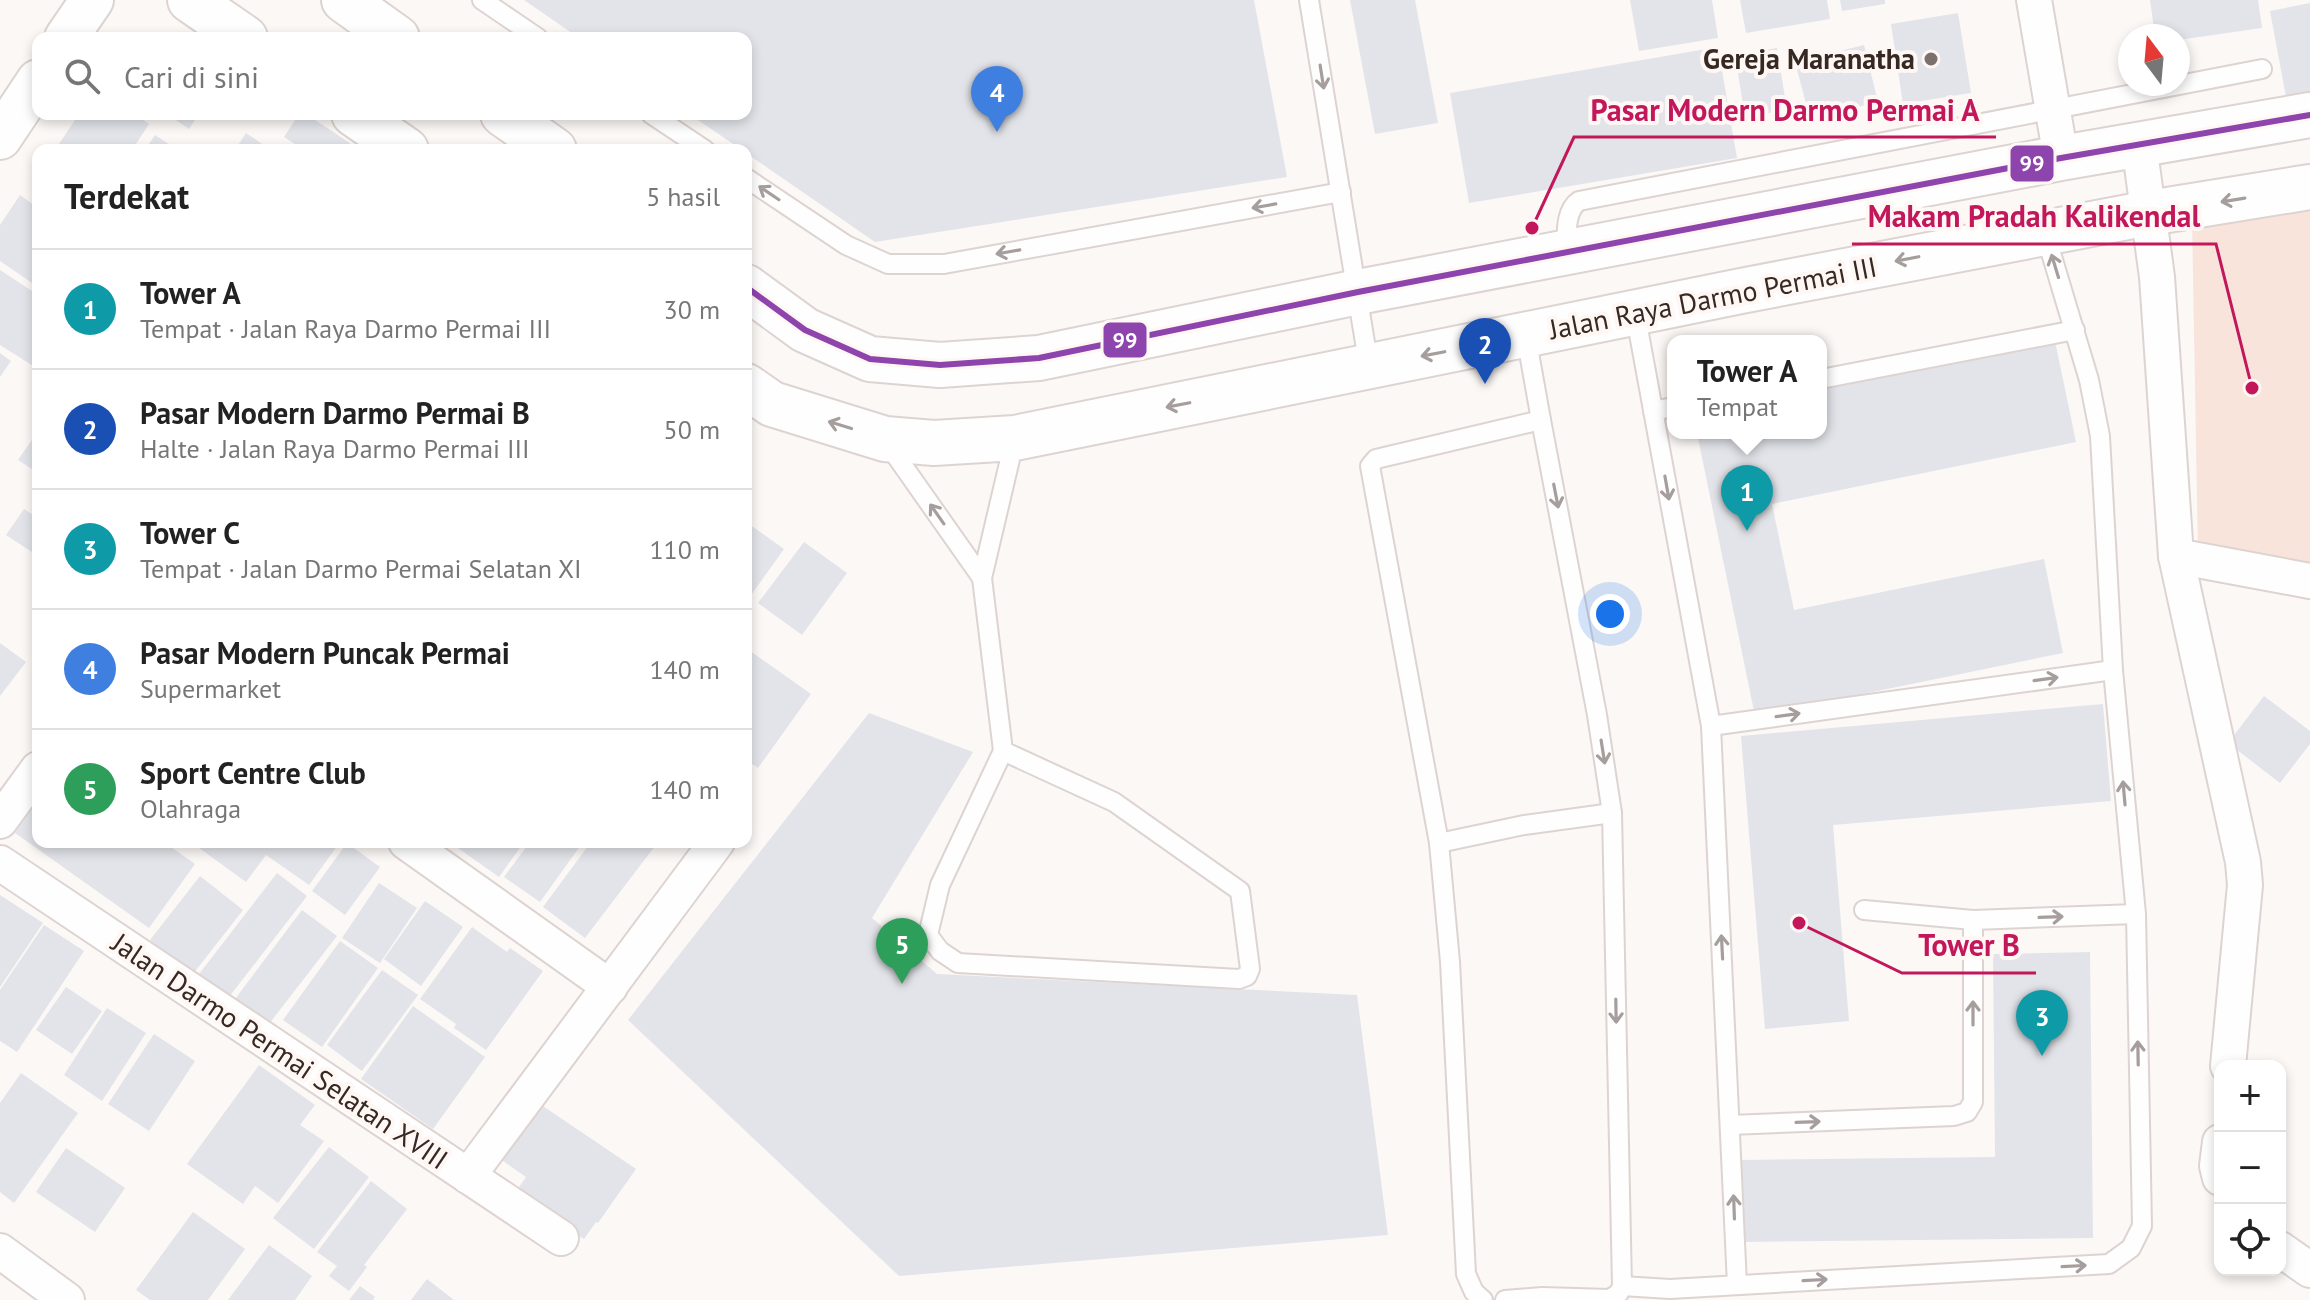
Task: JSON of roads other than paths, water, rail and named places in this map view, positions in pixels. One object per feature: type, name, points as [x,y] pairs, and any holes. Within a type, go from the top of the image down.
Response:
[{"type":"main road","points":[[190,0],[236,32]]},
{"type":"main road","points":[[344,0],[389,32]]},
{"type":"main road","points":[[752,291],[805,330],[870,359],[940,365],[1039,358],[1358,292],[2061,158],[2310,115]]},
{"type":"main road","points":[[363,120],[397,144]]},
{"type":"main road","points":[[512,120],[546,144]]},
{"type":"main road","name":"Jalan Raya Darmo Permai III","points":[[752,390],[772,404],[885,439],[934,443],[1015,438],[1741,291],[2149,213],[2310,187]]},
{"type":"main road","points":[[1726,222],[1741,291]]},
{"type":"street","points":[[70,32],[92,0]]},
{"type":"street","points":[[2034,0],[2061,158]]},
{"type":"street","points":[[0,138],[32,90]]},
{"type":"street","points":[[2139,144],[2157,277],[2176,556],[2243,862],[2245,885],[2229,1060]]},
{"type":"street","points":[[2176,556],[2310,581]]},
{"type":"street","points":[[0,821],[32,777]]},
{"type":"street","points":[[414,848],[610,987]]},
{"type":"street","points":[[468,1176],[713,848]]},
{"type":"street","name":"Jalan Darmo Permai Selatan XVIII","points":[[0,863],[561,1238]]},
{"type":"street","points":[[0,1251],[67,1300]]},
{"type":"street","points":[[2286,1253],[2310,1270]]},
{"type":"lane","points":[[482,0],[529,32]]},
{"type":"lane","points":[[1309,0],[1369,367]]},
{"type":"lane","points":[[1566,253],[1569,213],[1572,205],[1579,201],[2262,69]]},
{"type":"lane","points":[[660,120],[696,144]]},
{"type":"lane","points":[[752,182],[846,245],[888,264],[944,264],[1341,192]]},
{"type":"lane","points":[[1622,1286],[1670,1289],[2109,1264],[2131,1248],[2142,1226],[2136,914],[2113,670],[2100,436],[2089,380],[2045,233]]},
{"type":"lane","points":[[1635,312],[1711,726],[1737,1285]]},
{"type":"lane","points":[[1827,378],[2075,330]]},
{"type":"lane","points":[[1505,1300],[1542,1297],[1610,1299],[1619,1293],[1622,1286],[1612,813],[1597,715],[1526,336]]},
{"type":"lane","points":[[1653,411],[1667,408]]},
{"type":"lane","points":[[1483,1300],[1474,1292],[1466,1274],[1450,962],[1439,843],[1370,466],[1376,459],[1541,420]]},
{"type":"lane","points":[[1003,751],[1114,802],[1240,891],[1250,969],[1247,976],[1239,979],[958,963],[940,951],[928,935],[940,885],[1003,751],[982,578],[1015,438]]},
{"type":"lane","points":[[885,439],[982,578]]},
{"type":"lane","points":[[1711,726],[2113,670]]},
{"type":"lane","points":[[1439,843],[1524,825],[1612,813]]},
{"type":"lane","points":[[1864,910],[1973,920],[2136,914]]},
{"type":"lane","points":[[1730,1125],[1954,1116],[1967,1112],[1973,1102],[1973,920]]},
{"type":"place","name":"Gereja Maranatha","points":[[1931,59]]},
{"type":"place","name":"Pasar Modern Puncak Permai","points":[[997,132]]},
{"type":"place","name":"Pasar Modern Darmo Permai A","points":[[1532,228]]},
{"type":"place","name":"Pasar Modern Darmo Permai B","points":[[1485,384]]},
{"type":"place","name":"Makam Pradah Kalikendal","points":[[2252,388]]},
{"type":"place","name":"Tower A","points":[[1747,531]]},
{"type":"place","name":"Tower B","points":[[1799,923]]},
{"type":"place","name":"Sport Centre Club","points":[[902,984]]},
{"type":"place","name":"Tower C","points":[[2042,1056]]}]
